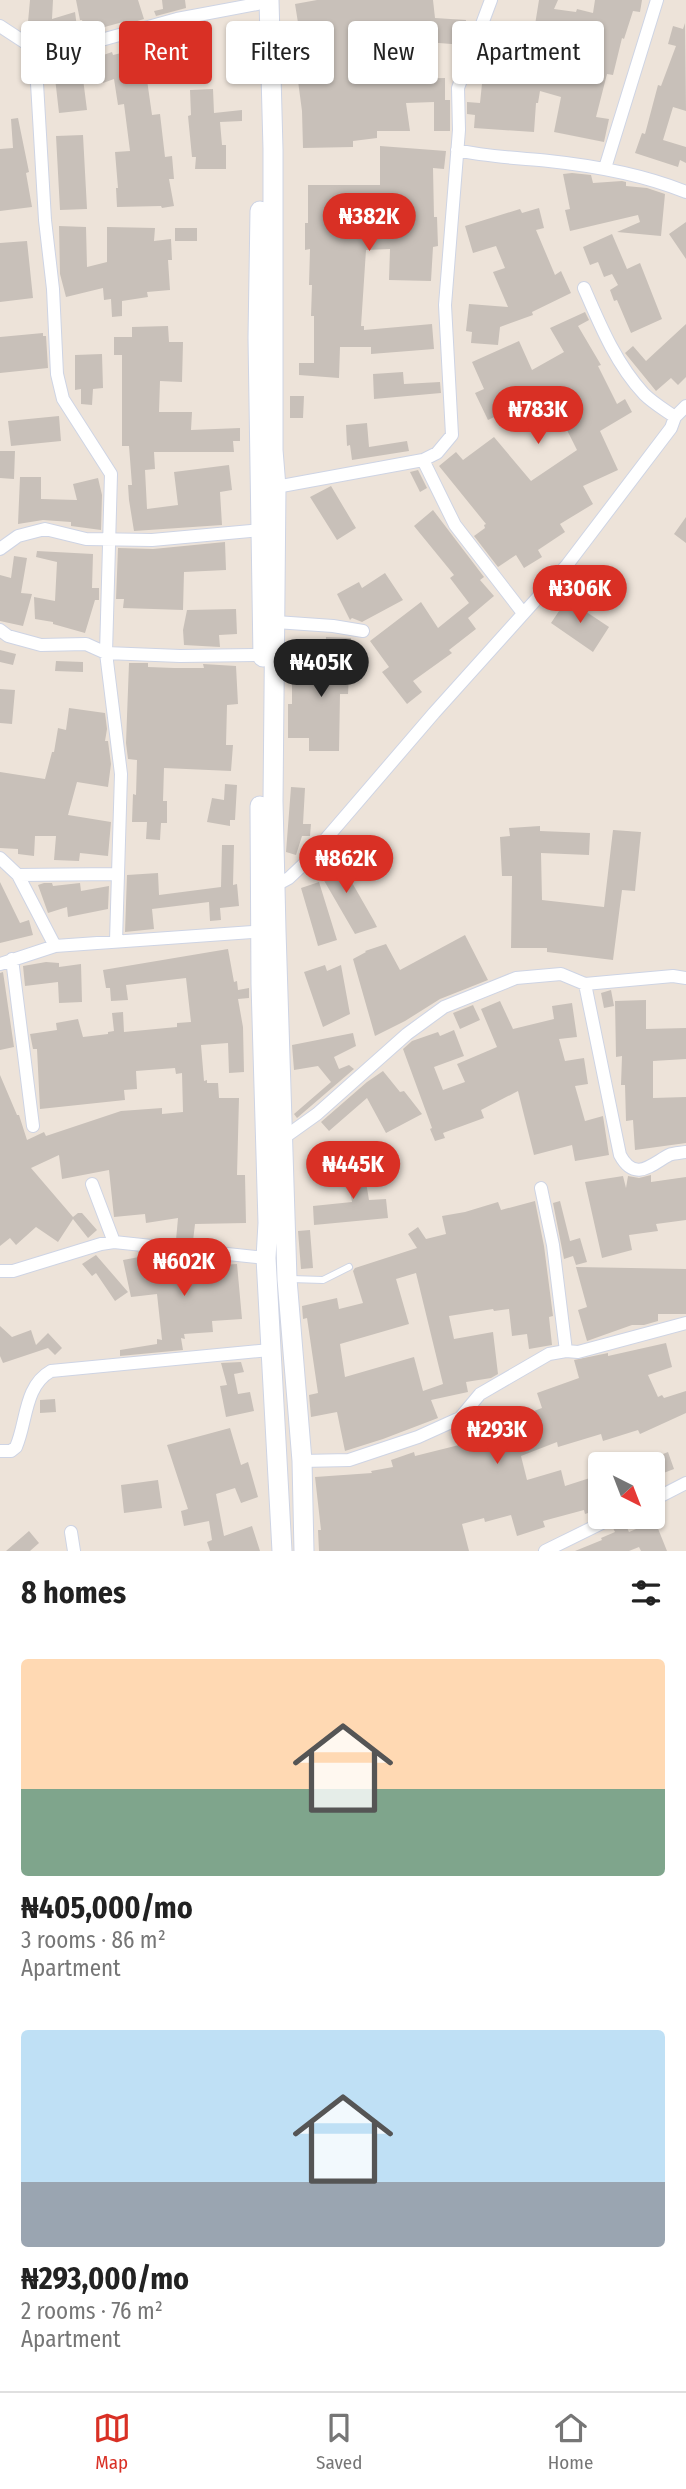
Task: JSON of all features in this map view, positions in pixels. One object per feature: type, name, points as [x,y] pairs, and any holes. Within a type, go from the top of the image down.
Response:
[{"type":"main road","points":[[261,1],[273,149],[276,487],[273,801],[276,885],[268,931],[282,1139],[287,1279],[302,1461],[304,1551]]},
{"type":"main road","points":[[261,1],[258,338],[268,931],[266,1258],[282,1551]]},
{"type":"street","points":[[276,487],[424,460],[437,453],[452,435],[445,305],[457,150],[458,88],[491,0]]},
{"type":"street","points":[[605,168],[657,0]]},
{"type":"street","points":[[105,39],[177,19],[261,1]]},
{"type":"street","points":[[0,26],[21,40]]},
{"type":"street","points":[[37,84],[57,374],[63,399],[111,474],[106,653],[121,774],[116,942]]},
{"type":"street","points":[[457,150],[485,156],[605,168],[659,181],[686,192]]},
{"type":"street","points":[[584,288],[604,335],[621,363],[645,395],[675,418]]},
{"type":"street","points":[[276,885],[289,878],[306,862],[567,565],[686,406]]},
{"type":"street","points":[[424,460],[455,525],[523,612]]},
{"type":"street","points":[[0,549],[19,536],[45,529],[86,539],[152,540],[261,530]]},
{"type":"street","points":[[276,622],[363,631]]},
{"type":"street","points":[[0,630],[8,636],[40,645],[86,644],[106,653],[263,655]]},
{"type":"street","points":[[0,858],[18,875],[55,946]]},
{"type":"street","points":[[18,875],[116,874]]},
{"type":"street","points":[[33,1126],[6,962],[55,946],[268,931]]},
{"type":"street","points":[[282,1139],[317,1114],[407,1034],[444,1007],[516,978],[561,974],[585,984],[673,976],[686,978]]},
{"type":"street","points":[[585,984],[620,1155],[624,1163],[637,1169],[652,1168],[670,1154],[686,1152]]},
{"type":"street","points":[[92,1184],[114,1242]]},
{"type":"street","points":[[541,1188],[553,1245],[566,1350]]},
{"type":"street","points":[[0,1271],[13,1271],[114,1242],[266,1258]]},
{"type":"street","points":[[302,1461],[349,1460],[418,1437],[460,1418],[480,1394],[549,1353],[566,1350],[578,1352],[686,1323]]},
{"type":"street","points":[[0,1451],[11,1451],[16,1447],[35,1385],[41,1376],[51,1371],[270,1350]]},
{"type":"street","points":[[665,1494],[686,1483]]},
{"type":"street","points":[[545,1551],[588,1530]]},
{"type":"street","points":[[71,1532],[74,1551]]},
{"type":"lane","points":[[287,1279],[323,1280],[349,1267]]},
{"type":"building","points":[[30,0],[53,0],[52,19],[75,12],[76,21],[28,21]]},
{"type":"building","points":[[76,0],[138,0],[144,19],[119,21],[105,27],[105,21],[80,20]]},
{"type":"building","points":[[162,0],[185,0],[186,8],[156,16],[154,11],[163,9]]},
{"type":"building","points":[[317,0],[433,0],[435,18],[466,20],[452,21],[452,44],[438,43],[438,21],[348,21],[348,84],[438,84],[438,78],[445,78],[445,100],[450,100],[450,131],[434,131],[434,102],[406,103],[410,131],[377,131],[377,138],[353,141],[353,147],[303,148],[298,84],[334,84],[334,21],[298,21],[295,4]]},
{"type":"building","points":[[539,0],[558,0],[554,9],[576,12],[577,9],[593,13],[595,0],[642,0],[640,12],[633,11],[624,39],[622,38],[613,75],[607,74],[596,117],[609,119],[604,142],[554,132],[561,97],[540,91],[536,103],[534,132],[474,128],[475,115],[467,114],[467,102],[480,103],[482,84],[604,84],[604,21],[536,21]]},
{"type":"building","points":[[685,23],[686,111],[673,107],[663,140],[686,147],[686,163],[680,160],[678,167],[635,153],[642,133],[645,134],[658,85],[661,86],[676,46],[668,44],[673,26],[683,29]]},
{"type":"building","points":[[112,52],[113,55],[119,54],[119,84],[148,84],[152,115],[160,114],[165,157],[172,156],[174,179],[169,179],[174,206],[117,207],[115,152],[130,151],[124,104],[118,105],[114,79],[105,82],[105,54]]},
{"type":"building","points":[[56,84],[84,84],[87,110],[59,113]]},
{"type":"building","points":[[213,89],[214,113],[242,110],[242,121],[220,122],[222,145],[226,145],[226,169],[195,169],[196,157],[192,157],[188,116],[191,115],[190,90]]},
{"type":"building","points":[[18,118],[29,172],[26,173],[32,207],[0,211],[0,149],[13,148],[11,119]]},
{"type":"building","points":[[83,135],[87,209],[60,210],[56,136]]},
{"type":"building","points":[[380,146],[446,151],[444,169],[433,168],[434,217],[437,217],[438,246],[433,247],[431,281],[389,280],[390,249],[366,250],[361,326],[364,326],[364,330],[432,324],[434,349],[371,354],[371,347],[340,347],[339,378],[299,375],[299,363],[314,363],[314,316],[311,316],[312,285],[309,285],[310,249],[305,250],[308,185],[380,185]]},
{"type":"building","points":[[563,174],[591,175],[593,183],[622,181],[626,182],[626,186],[647,188],[665,194],[661,236],[617,232],[640,222],[638,215],[570,231],[565,210],[570,209]]},
{"type":"building","points":[[539,208],[544,228],[536,230],[555,275],[561,271],[571,293],[532,312],[533,315],[500,327],[498,345],[471,343],[472,332],[466,331],[469,304],[508,307],[493,272],[505,268],[496,246],[473,253],[465,226],[520,209],[522,213]]},
{"type":"building","points":[[686,222],[686,259],[669,234]]},
{"type":"building","points":[[59,226],[86,227],[87,267],[107,262],[107,227],[155,228],[154,241],[171,239],[172,260],[168,260],[170,290],[147,292],[148,297],[122,301],[122,316],[112,317],[111,299],[104,300],[103,288],[66,297],[60,274]]},
{"type":"building","points":[[175,228],[197,228],[197,241],[175,241]]},
{"type":"building","points":[[612,234],[627,269],[640,263],[662,319],[631,333],[610,290],[618,285],[612,274],[604,277],[598,262],[590,265],[583,247]]},
{"type":"building","points":[[27,241],[33,298],[0,302],[0,243]]},
{"type":"building","points":[[585,312],[589,320],[578,326],[601,365],[598,366],[617,404],[625,399],[632,412],[600,431],[618,470],[583,486],[593,504],[560,524],[565,532],[538,550],[542,557],[524,568],[516,555],[498,567],[474,536],[485,528],[486,524],[439,466],[456,452],[463,460],[494,437],[531,481],[577,450],[550,396],[547,397],[544,393],[488,420],[475,393],[484,389],[472,362],[519,341],[532,370],[564,352],[550,328]]},
{"type":"building","points":[[686,324],[686,377],[678,385],[671,378],[656,391],[625,353],[633,346],[646,361]]},
{"type":"building","points":[[168,326],[169,342],[183,342],[182,382],[160,381],[159,412],[192,412],[191,430],[240,428],[240,441],[233,441],[234,452],[154,452],[155,469],[145,470],[147,509],[178,505],[174,472],[229,465],[232,490],[220,492],[222,525],[134,531],[128,485],[132,485],[129,446],[122,446],[122,355],[114,355],[114,337],[132,337],[132,327]]},
{"type":"building","points":[[43,333],[43,336],[46,336],[48,368],[0,373],[0,337]]},
{"type":"building","points":[[102,354],[103,388],[93,389],[92,405],[81,404],[81,389],[75,390],[75,355]]},
{"type":"building","points":[[403,372],[404,384],[440,382],[441,393],[374,399],[373,374]]},
{"type":"building","points":[[290,396],[304,396],[303,418],[290,418]]},
{"type":"building","points":[[59,416],[61,441],[11,446],[8,421]]},
{"type":"building","points":[[367,423],[369,447],[407,441],[409,451],[352,460],[350,445],[347,446],[346,425]]},
{"type":"building","points":[[0,451],[15,451],[14,479],[0,478]]},
{"type":"building","points":[[418,470],[427,488],[420,492],[410,472]]},
{"type":"building","points":[[20,477],[41,477],[41,499],[77,500],[73,484],[98,478],[102,495],[101,530],[71,526],[71,522],[43,520],[18,524]]},
{"type":"building","points":[[331,486],[356,528],[337,540],[310,497]]},
{"type":"building","points":[[433,510],[484,577],[480,580],[494,596],[468,618],[476,629],[449,650],[452,653],[413,681],[422,692],[407,704],[382,672],[389,667],[370,641],[421,602],[438,628],[469,603],[450,578],[454,575],[414,526]]},
{"type":"building","points":[[686,517],[686,543],[674,534]]},
{"type":"building","points":[[225,542],[226,570],[184,572],[183,610],[123,608],[124,599],[116,599],[118,548],[153,549]]},
{"type":"building","points":[[37,551],[93,554],[92,588],[99,588],[99,600],[95,600],[85,633],[35,619],[34,597],[55,601],[57,562],[36,557]]},
{"type":"building","points":[[14,556],[27,558],[21,593],[32,594],[23,626],[0,621],[0,575],[11,578]]},
{"type":"building","points":[[385,573],[403,600],[362,622],[352,618],[350,620],[337,594],[359,582],[362,588]]},
{"type":"building","points":[[567,599],[609,627],[593,652],[551,623]]},
{"type":"building","points":[[236,609],[237,634],[219,635],[220,647],[184,645],[183,630],[187,610]]},
{"type":"building","points":[[326,637],[351,638],[348,694],[340,694],[339,751],[309,751],[309,738],[288,738],[288,704],[292,704],[292,676],[324,677]]},
{"type":"building","points":[[0,650],[16,654],[13,665],[0,662]]},
{"type":"building","points":[[56,661],[83,662],[83,672],[55,671]]},
{"type":"building","points":[[129,663],[174,668],[204,668],[203,664],[236,666],[238,704],[227,705],[226,745],[233,745],[231,771],[164,768],[163,801],[167,801],[167,823],[161,823],[160,840],[146,839],[147,822],[132,822],[137,760],[128,759],[126,743]]},
{"type":"building","points":[[0,689],[15,690],[12,724],[0,723]]},
{"type":"building","points":[[69,708],[105,713],[105,741],[108,741],[111,764],[108,787],[77,782],[68,815],[111,822],[108,856],[80,853],[79,861],[54,860],[56,836],[35,836],[34,856],[18,854],[18,849],[0,848],[0,772],[45,779],[58,728],[66,730]]},
{"type":"building","points":[[225,784],[237,785],[235,820],[230,820],[230,826],[207,822],[212,798],[224,800]]},
{"type":"building","points":[[291,787],[305,788],[303,824],[311,824],[310,836],[302,836],[296,855],[286,852]]},
{"type":"building","points":[[540,826],[540,831],[590,833],[589,855],[541,853],[542,900],[604,907],[613,830],[641,832],[635,891],[622,890],[613,960],[547,952],[547,948],[511,948],[512,876],[502,876],[500,837],[510,836],[509,828]]},
{"type":"building","points":[[222,845],[234,845],[233,885],[237,884],[239,906],[220,908],[221,920],[210,921],[209,902],[152,909],[154,929],[125,932],[127,875],[158,873],[159,895],[221,887]]},
{"type":"building","points":[[335,853],[377,927],[355,934],[315,865]]},
{"type":"building","points":[[0,882],[20,923],[29,920],[33,935],[0,943]]},
{"type":"building","points":[[319,882],[337,940],[318,946],[301,888]]},
{"type":"building","points":[[52,883],[53,886],[80,883],[81,891],[109,886],[108,909],[68,917],[67,907],[48,913],[38,885]]},
{"type":"building","points":[[465,935],[488,980],[440,999],[375,1036],[353,959],[365,951],[386,944],[400,970]]},
{"type":"building","points":[[228,949],[238,990],[249,988],[249,998],[238,999],[243,1027],[244,1072],[229,1073],[228,1043],[201,1045],[204,1081],[218,1083],[219,1098],[239,1098],[237,1175],[245,1175],[246,1223],[195,1224],[193,1241],[176,1240],[178,1218],[146,1223],[145,1214],[114,1217],[109,1170],[62,1179],[59,1155],[31,1168],[73,1217],[82,1213],[97,1230],[88,1238],[73,1219],[58,1242],[36,1227],[16,1245],[10,1238],[0,1246],[0,1075],[19,1115],[27,1140],[44,1132],[46,1136],[121,1111],[162,1108],[162,1114],[183,1112],[182,1073],[176,1074],[175,1068],[136,1071],[137,1089],[124,1090],[125,1100],[40,1109],[37,1049],[33,1049],[30,1034],[57,1030],[56,1023],[78,1019],[83,1037],[108,1034],[114,1031],[112,1013],[123,1012],[124,1032],[177,1027],[177,1023],[191,1022],[186,978],[126,985],[128,1000],[111,1001],[110,988],[106,988],[103,970]]},
{"type":"building","points":[[59,963],[59,967],[81,964],[82,1002],[59,1003],[58,982],[25,986],[23,966]]},
{"type":"building","points":[[325,965],[327,971],[341,965],[350,1014],[323,1027],[304,972]]},
{"type":"building","points":[[3,972],[14,1047],[0,1050],[0,973]]},
{"type":"building","points":[[611,990],[614,1006],[604,1008],[601,993]]},
{"type":"building","points":[[646,1000],[646,1029],[686,1028],[686,1059],[653,1061],[653,1098],[686,1097],[686,1143],[635,1150],[633,1120],[626,1121],[625,1085],[621,1085],[622,1056],[616,1057],[615,1001]]},
{"type":"building","points":[[500,1001],[513,1029],[554,1019],[552,1006],[572,1003],[577,1037],[559,1039],[565,1061],[584,1058],[588,1084],[575,1086],[585,1121],[603,1116],[609,1155],[575,1161],[572,1145],[534,1155],[518,1091],[481,1110],[484,1118],[443,1133],[445,1138],[435,1141],[403,1049],[412,1041],[438,1032],[440,1036],[454,1030],[464,1056],[434,1067],[443,1090],[465,1082],[457,1064],[497,1047],[481,1009]]},
{"type":"building","points":[[473,1005],[480,1020],[460,1029],[453,1013]]},
{"type":"building","points":[[353,1033],[356,1046],[334,1057],[339,1069],[349,1065],[354,1069],[297,1118],[294,1114],[331,1082],[318,1066],[294,1070],[292,1045]]},
{"type":"building","points":[[383,1071],[400,1092],[404,1091],[422,1114],[386,1133],[367,1098],[329,1131],[321,1122]]},
{"type":"building","points":[[362,1158],[369,1200],[386,1199],[388,1218],[314,1225],[313,1206],[352,1202],[345,1161]]},
{"type":"building","points":[[651,1175],[651,1182],[686,1177],[686,1220],[656,1224],[658,1231],[629,1235],[632,1250],[602,1258],[585,1182],[623,1176],[626,1188],[628,1176],[639,1178]]},
{"type":"building","points":[[535,1201],[553,1316],[549,1317],[552,1345],[529,1349],[527,1334],[512,1336],[509,1309],[449,1316],[454,1339],[493,1332],[498,1374],[491,1378],[466,1382],[468,1392],[431,1400],[438,1418],[345,1451],[337,1412],[311,1417],[309,1395],[318,1393],[307,1318],[303,1319],[302,1306],[337,1298],[339,1309],[363,1303],[353,1271],[355,1268],[417,1248],[408,1234],[418,1227],[426,1239],[446,1234],[442,1216],[498,1202],[501,1210]],"holes":[[[416,1273],[443,1384],[423,1391],[414,1357],[345,1377],[340,1344],[409,1324],[396,1279]]]},
{"type":"building","points":[[560,1201],[570,1241],[580,1238],[587,1262],[576,1265],[573,1256],[564,1259],[553,1203]]},
{"type":"building","points":[[310,1230],[313,1268],[301,1269],[298,1231]]},
{"type":"building","points":[[96,1255],[128,1292],[115,1301],[96,1273],[92,1276],[82,1264]]},
{"type":"building","points":[[150,1255],[152,1264],[189,1263],[189,1267],[237,1264],[242,1319],[212,1321],[213,1332],[184,1334],[185,1339],[181,1338],[183,1350],[120,1356],[120,1350],[157,1344],[157,1339],[162,1340],[157,1294],[131,1297],[123,1260]]},
{"type":"building","points":[[576,1267],[686,1269],[686,1314],[658,1314],[658,1321],[632,1325],[587,1341],[578,1310],[587,1307]]},
{"type":"building","points":[[0,1326],[12,1337],[31,1330],[36,1345],[48,1333],[62,1348],[55,1355],[48,1348],[3,1363],[0,1356]]},
{"type":"building","points":[[666,1343],[672,1367],[648,1375],[658,1397],[662,1395],[664,1398],[686,1391],[686,1413],[640,1434],[638,1430],[603,1441],[601,1434],[558,1447],[557,1442],[521,1456],[527,1480],[561,1470],[565,1486],[588,1479],[588,1513],[585,1514],[584,1510],[543,1521],[545,1527],[517,1536],[511,1515],[485,1522],[484,1518],[462,1524],[469,1551],[319,1551],[318,1530],[321,1530],[315,1477],[372,1473],[371,1471],[393,1467],[391,1460],[414,1452],[415,1456],[459,1445],[498,1430],[496,1425],[542,1408],[537,1393],[579,1378],[574,1360],[608,1353],[608,1356]]},
{"type":"building","points":[[241,1362],[244,1372],[234,1374],[238,1394],[250,1392],[254,1411],[226,1417],[220,1386],[227,1385],[221,1363]]},
{"type":"building","points":[[55,1399],[56,1412],[40,1413],[40,1400]]},
{"type":"building","points":[[230,1428],[241,1465],[248,1462],[258,1497],[241,1503],[235,1488],[216,1494],[224,1536],[252,1526],[260,1551],[210,1551],[207,1542],[212,1540],[209,1521],[184,1526],[181,1511],[188,1509],[167,1445]]},
{"type":"building","points":[[668,1452],[674,1469],[665,1472],[665,1453]]},
{"type":"building","points":[[158,1480],[162,1508],[124,1513],[121,1485]]},
{"type":"building","points":[[614,1530],[659,1530],[667,1551],[641,1551],[639,1547],[629,1551],[575,1551],[602,1540],[601,1538],[615,1532]]},
{"type":"building","points":[[29,1531],[39,1543],[30,1551],[6,1551]]}]
